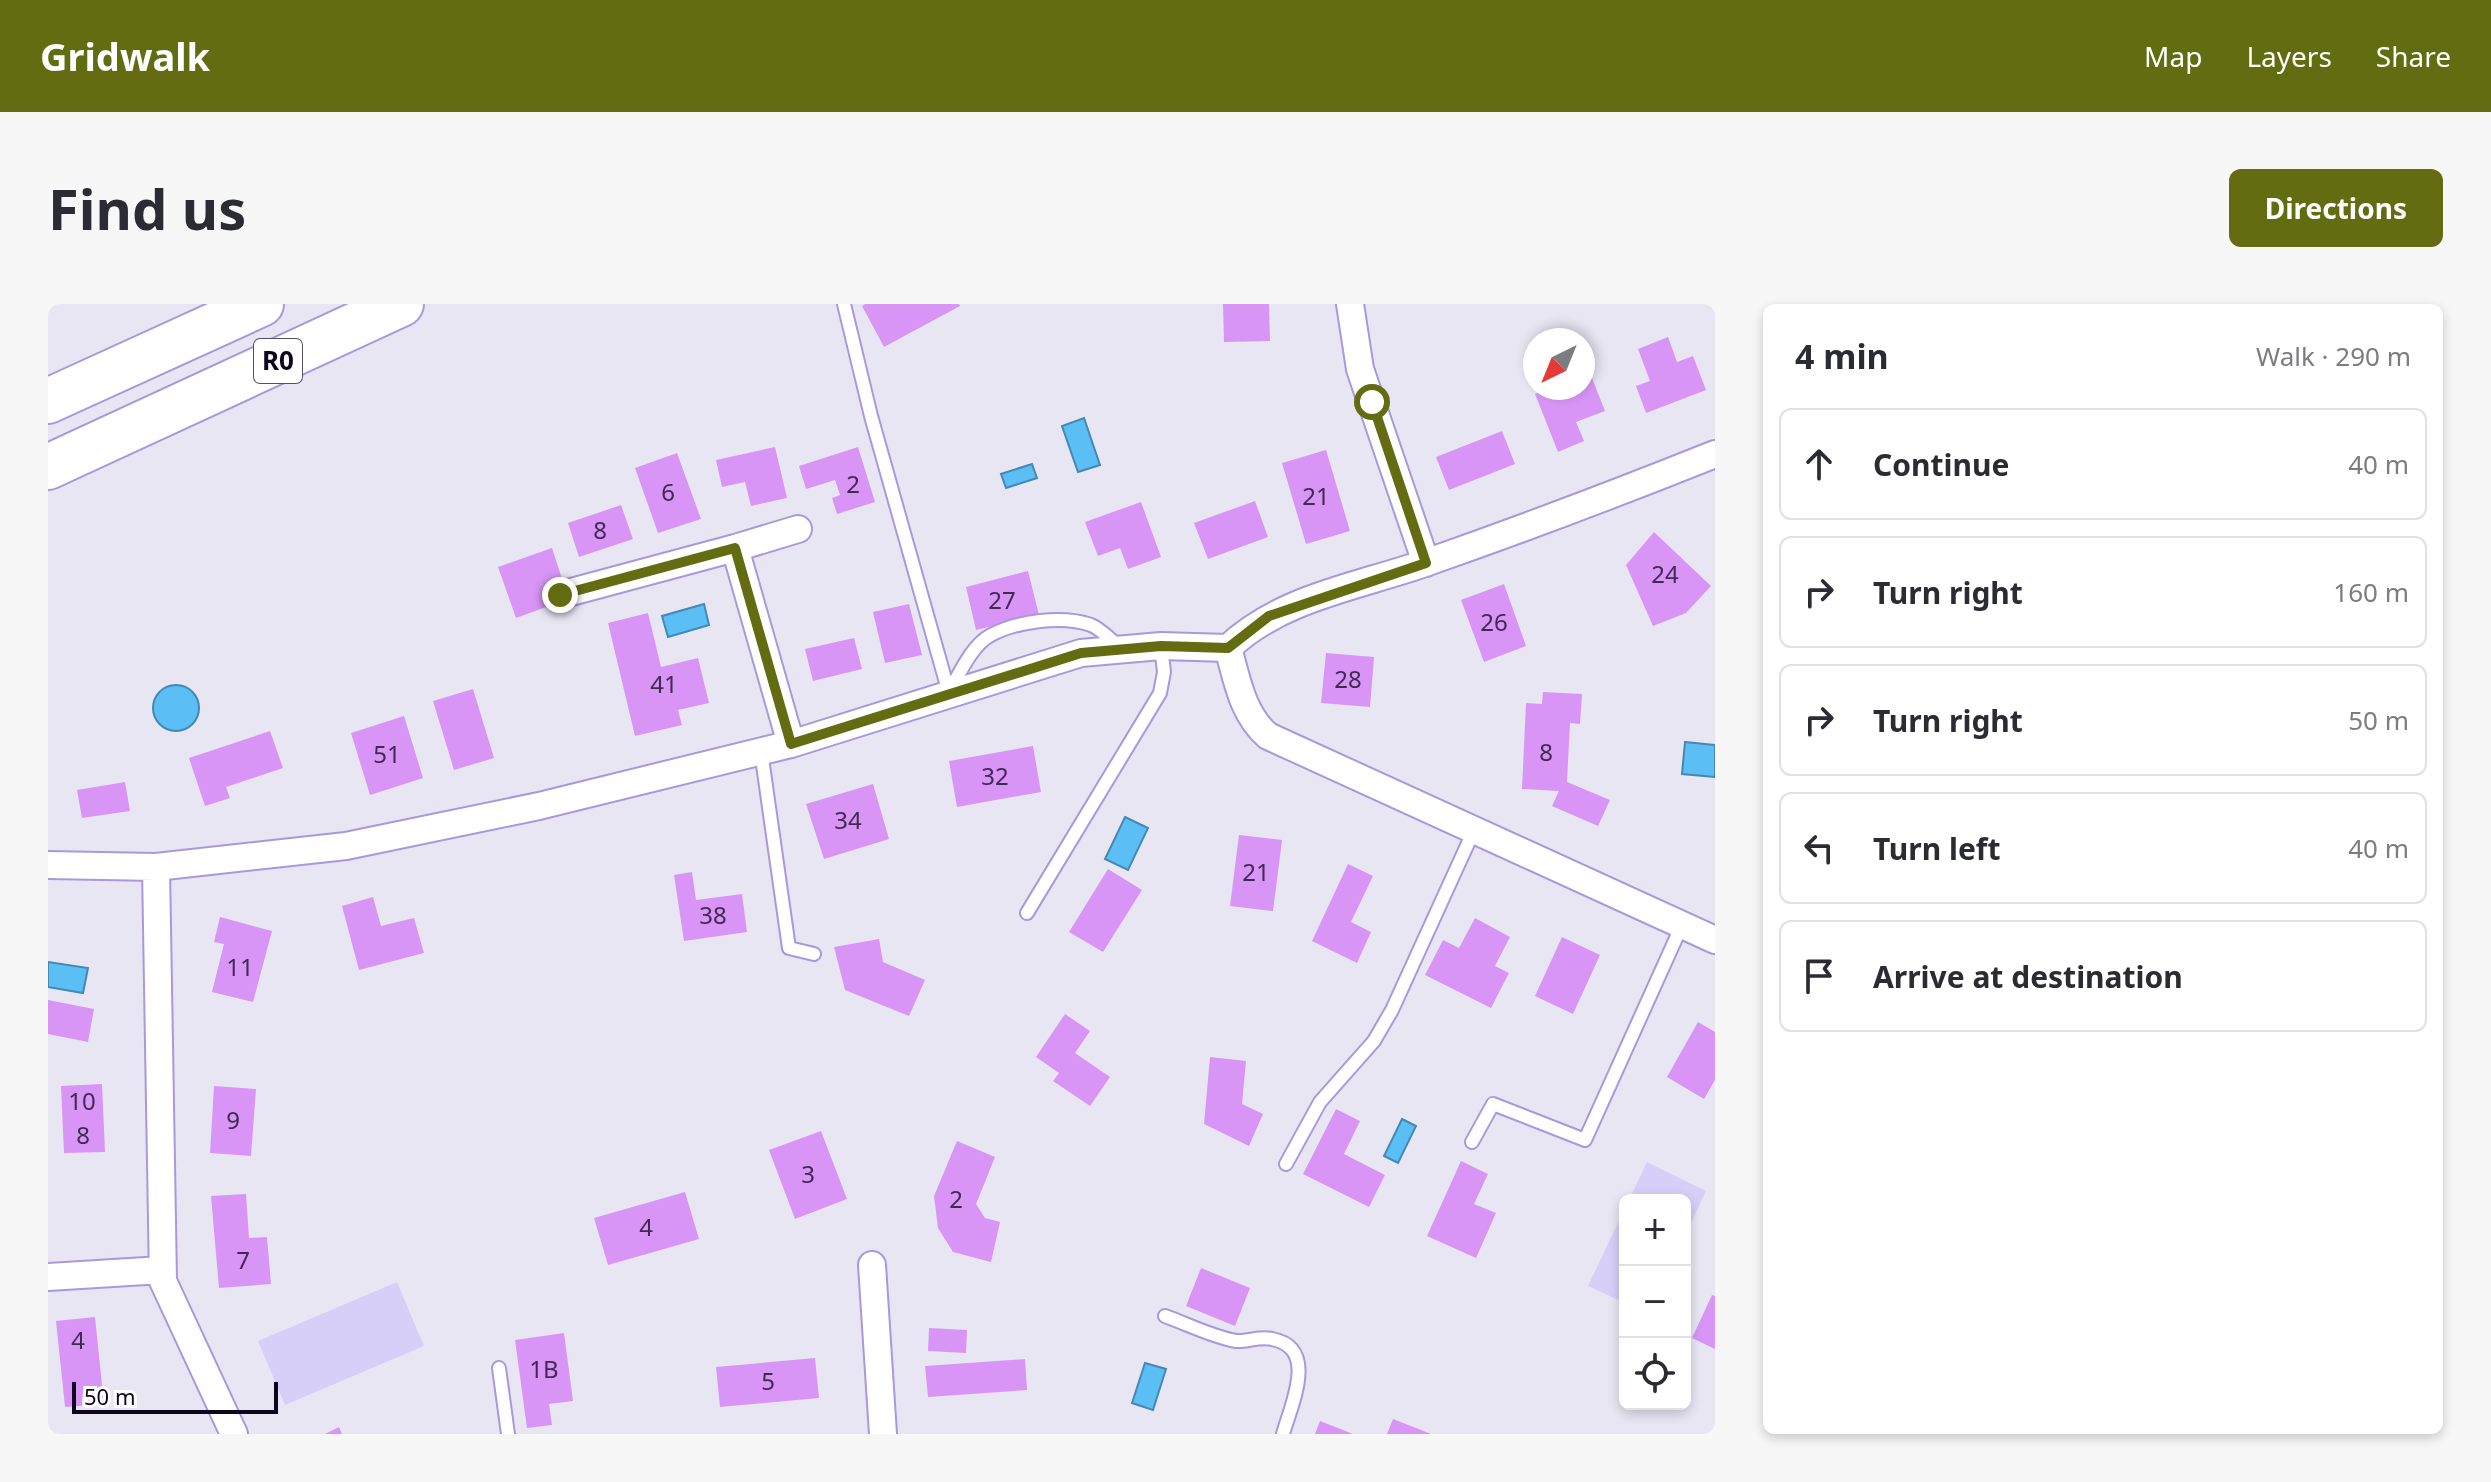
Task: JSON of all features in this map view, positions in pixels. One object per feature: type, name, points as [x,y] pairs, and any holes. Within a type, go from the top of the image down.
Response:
[{"type":"highway","name":"R0","points":[[48,401],[261,304]]},
{"type":"highway","name":"R0","points":[[48,467],[401,304]]},
{"type":"street","points":[[1350,304],[1360,369],[1426,563]]},
{"type":"street","points":[[48,865],[156,867],[256,859],[360,843],[539,806],[791,744],[1051,660],[1122,648],[1228,648],[1257,623],[1276,613],[1426,563],[1715,454]]},
{"type":"street","points":[[560,595],[798,529]]},
{"type":"street","points":[[735,548],[791,744]]},
{"type":"street","points":[[1228,648],[1252,720],[1268,736],[1715,940]]},
{"type":"street","points":[[156,867],[162,1270],[167,1296],[234,1434]]},
{"type":"street","points":[[872,1265],[883,1434]]},
{"type":"street","points":[[48,1277],[162,1270]]},
{"type":"lane","points":[[844,304],[871,416],[949,693]]},
{"type":"lane","points":[[949,693],[971,654],[990,635],[1014,627],[1062,619],[1093,626],[1122,648]]},
{"type":"lane","points":[[1027,913],[1160,693],[1164,672],[1161,646]]},
{"type":"lane","points":[[761,751],[789,948],[814,954]]},
{"type":"lane","points":[[1286,1164],[1320,1102],[1374,1041],[1392,1010],[1475,828]]},
{"type":"lane","points":[[1472,1142],[1493,1104],[1585,1140],[1682,925]]},
{"type":"lane","points":[[1165,1316],[1238,1341],[1256,1336],[1289,1346],[1298,1358],[1300,1376],[1283,1434]]},
{"type":"lane","points":[[499,1368],[508,1434]]},
{"type":"shaded area","points":[[1647,1162],[1706,1191],[1691,1223],[1691,1194],[1632,1194]]},
{"type":"shaded area","points":[[1619,1221],[1619,1300],[1588,1286]]},
{"type":"shaded area","points":[[397,1282],[424,1346],[285,1405],[258,1341]]},
{"type":"water","points":[[1084,418],[1100,465],[1078,472],[1062,426]]},
{"type":"water","points":[[1032,464],[1037,478],[1006,488],[1001,474]]},
{"type":"water","points":[[704,604],[709,625],[668,637],[662,616]]},
{"type":"water","points":[[176,685],[185,686],[192,692],[198,699],[198,717],[192,724],[185,730],[176,731],[167,730],[160,724],[154,717],[153,708],[154,699],[160,692],[167,686]]},
{"type":"water","points":[[1685,742],[1715,745],[1715,777],[1682,774]]},
{"type":"water","points":[[1125,817],[1148,828],[1128,870],[1105,859]]},
{"type":"water","points":[[48,962],[88,968],[83,993],[48,987]]},
{"type":"water","points":[[1402,1119],[1416,1126],[1398,1163],[1384,1156]]},
{"type":"water","points":[[1145,1363],[1166,1369],[1153,1410],[1132,1403]]},
{"type":"building","points":[[1223,304],[1269,304],[1270,341],[1224,342]]},
{"type":"building","points":[[862,306],[960,306],[884,347]]},
{"type":"building","points":[[1668,337],[1677,362],[1693,356],[1706,390],[1646,413],[1636,386],[1650,381],[1638,349]]},
{"type":"building","points":[[1595,386],[1605,411],[1576,422],[1584,441],[1558,452],[1537,400],[1595,400]]},
{"type":"building","points":[[1502,431],[1515,464],[1449,490],[1436,457]]},
{"type":"building","points":[[775,447],[787,498],[751,506],[745,482],[722,487],[716,460]]},
{"type":"building","points":[[858,447],[875,502],[837,514],[832,498],[840,495],[835,480],[806,489],[799,466]]},
{"type":"building","points":[[1326,450],[1350,531],[1306,544],[1282,463]]},
{"type":"building","points":[[677,453],[701,519],[658,533],[635,468]]},
{"type":"building","points":[[1255,501],[1268,537],[1208,559],[1194,523]]},
{"type":"building","points":[[1141,502],[1161,557],[1128,569],[1120,548],[1098,556],[1085,522]]},
{"type":"building","points":[[621,505],[633,539],[579,557],[568,523]]},
{"type":"building","points":[[1654,532],[1711,586],[1686,613],[1653,626],[1626,565]]},
{"type":"building","points":[[552,548],[563,582],[543,589],[549,606],[516,618],[498,567]]},
{"type":"building","points":[[1028,571],[1039,615],[976,630],[966,587]]},
{"type":"building","points":[[1504,584],[1526,646],[1484,662],[1461,600]]},
{"type":"building","points":[[909,604],[922,655],[885,663],[873,612]]},
{"type":"building","points":[[648,613],[661,667],[698,658],[709,703],[678,710],[682,725],[635,736],[608,623]]},
{"type":"building","points":[[854,638],[862,669],[813,681],[805,649]]},
{"type":"building","points":[[1326,653],[1374,657],[1370,707],[1321,703]]},
{"type":"building","points":[[473,689],[494,758],[454,770],[433,701]]},
{"type":"building","points":[[1543,692],[1582,694],[1580,724],[1570,723],[1567,782],[1610,800],[1598,826],[1552,806],[1559,791],[1522,789],[1526,703],[1542,704]]},
{"type":"building","points":[[404,716],[423,778],[370,795],[351,733]]},
{"type":"building","points":[[270,731],[283,768],[226,787],[230,798],[205,806],[189,758]]},
{"type":"building","points":[[1033,746],[1041,792],[957,807],[949,761]]},
{"type":"building","points":[[125,782],[130,811],[82,818],[77,790]]},
{"type":"building","points":[[873,784],[889,839],[824,859],[806,804]]},
{"type":"building","points":[[1239,835],[1282,840],[1273,911],[1230,906]]},
{"type":"building","points":[[1348,864],[1373,876],[1351,922],[1371,932],[1357,963],[1312,941]]},
{"type":"building","points":[[1108,869],[1142,890],[1103,952],[1069,932]]},
{"type":"building","points":[[692,872],[696,900],[742,894],[747,932],[684,941],[674,875]]},
{"type":"building","points":[[373,897],[381,926],[414,918],[424,953],[359,970],[342,906]]},
{"type":"building","points":[[220,917],[272,931],[253,1002],[212,992],[224,944],[214,942]]},
{"type":"building","points":[[1475,918],[1510,937],[1495,966],[1509,973],[1491,1008],[1425,975],[1443,940],[1459,948]]},
{"type":"building","points":[[1562,937],[1600,955],[1573,1014],[1535,996]]},
{"type":"building","points":[[879,939],[883,962],[925,980],[909,1016],[845,990],[834,947]]},
{"type":"building","points":[[48,1000],[94,1009],[88,1042],[48,1034]]},
{"type":"building","points":[[1065,1014],[1090,1031],[1075,1053],[1110,1077],[1090,1106],[1053,1081],[1059,1073],[1036,1057]]},
{"type":"building","points":[[1698,1022],[1715,1032],[1715,1080],[1704,1099],[1667,1077]]},
{"type":"building","points":[[1210,1057],[1246,1061],[1242,1104],[1263,1114],[1249,1146],[1204,1124]]},
{"type":"building","points":[[102,1084],[105,1152],[64,1153],[61,1086]]},
{"type":"building","points":[[214,1086],[256,1089],[251,1156],[210,1153]]},
{"type":"building","points":[[1336,1109],[1360,1121],[1344,1154],[1385,1175],[1369,1207],[1303,1174]]},
{"type":"building","points":[[821,1131],[847,1199],[795,1219],[769,1150]]},
{"type":"building","points":[[957,1141],[995,1157],[976,1204],[985,1218],[1000,1222],[991,1262],[953,1252],[938,1228],[934,1196]]},
{"type":"building","points":[[1461,1161],[1488,1174],[1474,1204],[1496,1213],[1476,1258],[1427,1236]]},
{"type":"building","points":[[685,1192],[699,1239],[608,1265],[594,1218]]},
{"type":"building","points":[[246,1194],[249,1238],[267,1237],[271,1284],[219,1288],[211,1196]]},
{"type":"building","points":[[1201,1268],[1250,1288],[1235,1326],[1186,1306]]},
{"type":"building","points":[[1712,1295],[1715,1296],[1715,1349],[1692,1338]]},
{"type":"building","points":[[95,1317],[104,1404],[65,1407],[56,1321]]},
{"type":"building","points":[[929,1328],[967,1330],[966,1353],[928,1351]]},
{"type":"building","points":[[564,1333],[573,1401],[549,1404],[552,1425],[527,1428],[515,1340]]},
{"type":"building","points":[[815,1358],[819,1398],[720,1407],[716,1367]]},
{"type":"building","points":[[1025,1359],[1027,1390],[928,1397],[925,1366]]},
{"type":"building","points":[[1393,1419],[1431,1434],[1387,1434]]},
{"type":"building","points":[[1320,1421],[1353,1434],[1315,1434]]},
{"type":"building","points":[[339,1427],[342,1434],[325,1434]]},
{"type":"route","points":[[560,595],[735,548],[791,744],[1081,653],[1161,646],[1228,648],[1242,634],[1269,616],[1426,563],[1372,402]]}]
